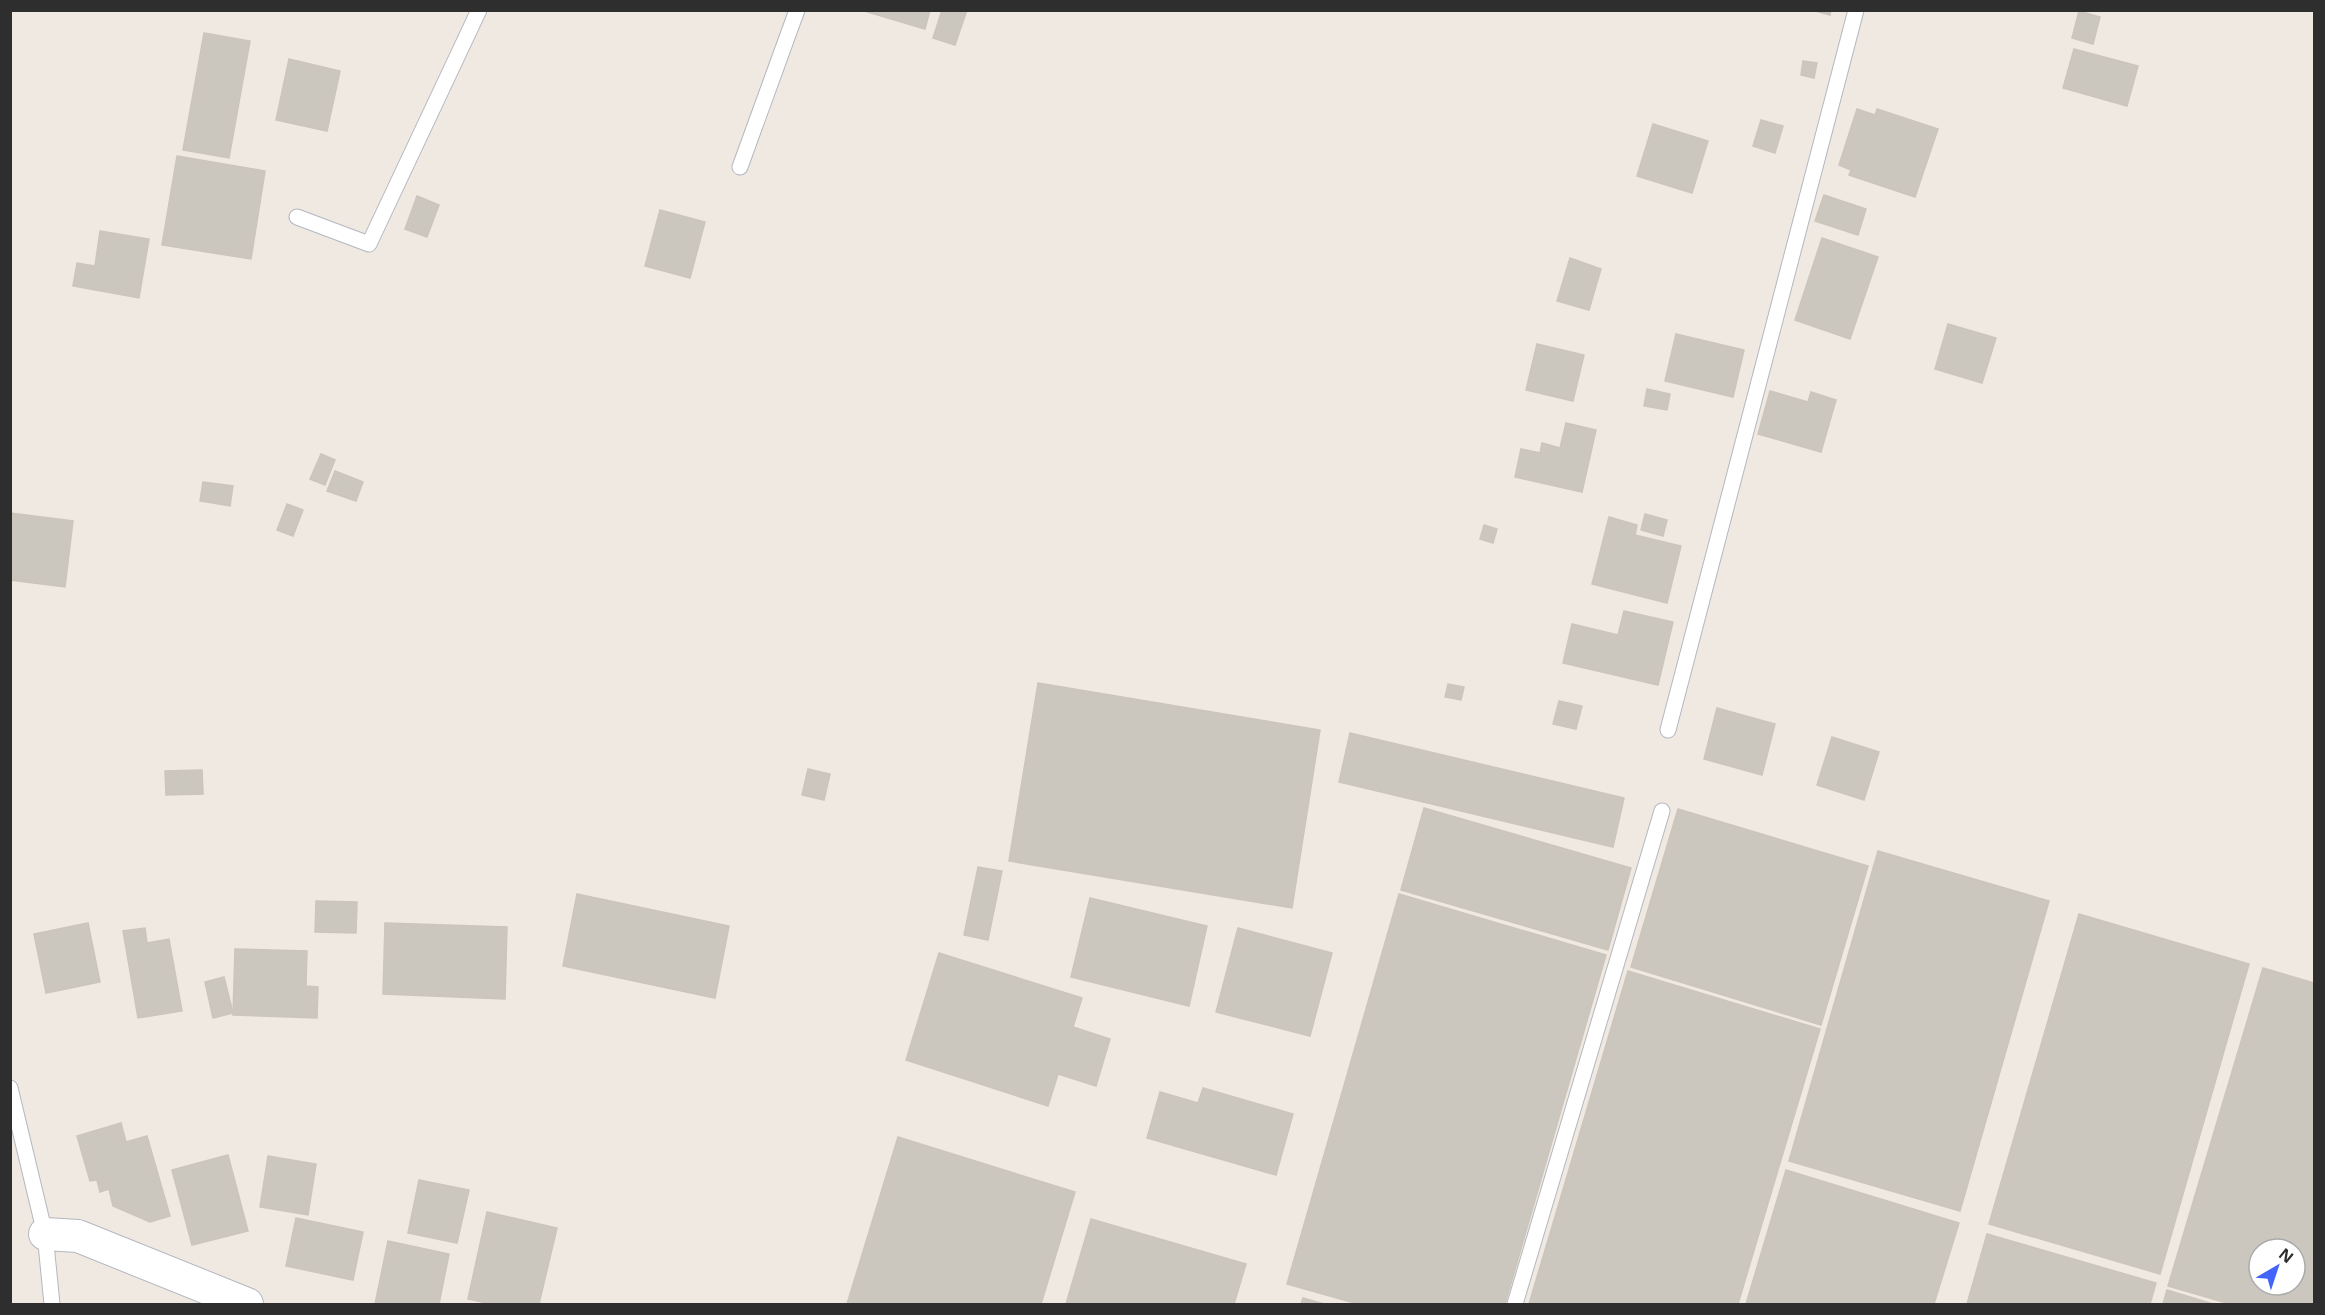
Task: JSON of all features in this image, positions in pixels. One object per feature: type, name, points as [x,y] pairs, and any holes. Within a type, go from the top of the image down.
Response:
[{"type":"street","points":[[45,1234],[78,1236],[247,1305]]},
{"type":"lane","points":[[297,218],[369,244],[479,10]]},
{"type":"lane","points":[[740,167],[797,10]]},
{"type":"lane","points":[[1668,730],[1856,10]]},
{"type":"lane","points":[[1515,1305],[1662,811]]},
{"type":"lane","points":[[10,1088],[45,1234],[52,1305]]},
{"type":"building","points":[[861,10],[930,10],[925,29]]},
{"type":"building","points":[[942,10],[967,10],[955,45],[933,38]]},
{"type":"building","points":[[1812,10],[1831,10],[1830,15]]},
{"type":"building","points":[[2079,11],[2100,17],[2093,44],[2072,38]]},
{"type":"building","points":[[204,33],[250,41],[229,158],[183,150]]},
{"type":"building","points":[[2074,49],[2138,66],[2127,106],[2063,88]]},
{"type":"building","points":[[289,59],[340,71],[327,131],[276,120]]},
{"type":"building","points":[[1803,61],[1817,63],[1814,78],[1801,75]]},
{"type":"building","points":[[1857,109],[1875,115],[1877,109],[1938,129],[1915,197],[1849,175],[1851,170],[1839,165]]},
{"type":"building","points":[[1761,120],[1783,126],[1775,153],[1753,146]]},
{"type":"building","points":[[1653,124],[1708,141],[1692,193],[1637,176]]},
{"type":"building","points":[[177,156],[265,171],[251,259],[162,245]]},
{"type":"building","points":[[1824,195],[1866,209],[1858,235],[1815,221]]},
{"type":"building","points":[[417,196],[439,205],[427,237],[405,229]]},
{"type":"building","points":[[660,210],[705,222],[690,278],[645,266]]},
{"type":"building","points":[[100,231],[149,239],[139,298],[73,286],[77,263],[95,266]]},
{"type":"building","points":[[1822,238],[1878,257],[1850,339],[1795,320]]},
{"type":"building","points":[[1570,258],[1601,269],[1589,310],[1557,301]]},
{"type":"building","points":[[1948,324],[1996,338],[1982,383],[1935,369]]},
{"type":"building","points":[[1676,334],[1744,350],[1733,397],[1665,381]]},
{"type":"building","points":[[1537,344],[1584,355],[1573,401],[1526,390]]},
{"type":"building","points":[[1647,389],[1670,394],[1667,410],[1644,406]]},
{"type":"building","points":[[1770,391],[1808,402],[1811,392],[1836,400],[1821,452],[1758,434]]},
{"type":"building","points":[[1566,423],[1596,430],[1582,492],[1515,477],[1521,449],[1540,453],[1542,443],[1560,448]]},
{"type":"building","points":[[321,454],[335,460],[325,485],[310,479]]},
{"type":"building","points":[[335,471],[363,482],[356,501],[327,491]]},
{"type":"building","points":[[203,482],[233,486],[230,506],[200,501]]},
{"type":"building","points":[[287,504],[303,510],[293,536],[277,530]]},
{"type":"building","points":[[10,513],[73,521],[65,587],[10,580]]},
{"type":"building","points":[[1645,514],[1667,520],[1663,536],[1641,530]]},
{"type":"building","points":[[1609,517],[1637,525],[1635,535],[1681,546],[1667,603],[1592,584]]},
{"type":"building","points":[[1484,525],[1497,529],[1493,543],[1480,539]]},
{"type":"building","points":[[1624,611],[1673,622],[1658,685],[1563,663],[1572,624],[1618,635]]},
{"type":"building","points":[[1038,683],[1320,730],[1292,908],[1009,861]]},
{"type":"building","points":[[1448,684],[1464,687],[1461,700],[1445,697]]},
{"type":"building","points":[[1559,701],[1582,706],[1576,729],[1553,724]]},
{"type":"building","points":[[1717,708],[1775,724],[1762,775],[1704,759]]},
{"type":"building","points":[[1350,733],[1624,798],[1613,847],[1339,782]]},
{"type":"building","points":[[1832,737],[1879,752],[1864,800],[1817,785]]},
{"type":"building","points":[[808,769],[830,774],[824,800],[802,795]]},
{"type":"building","points":[[202,770],[203,794],[166,795],[165,771]]},
{"type":"building","points":[[1424,808],[1631,868],[1608,950],[1401,890]]},
{"type":"building","points":[[1678,809],[1868,866],[1821,1025],[1631,967]]},
{"type":"building","points":[[1878,851],[2049,901],[1960,1211],[1789,1161]]},
{"type":"building","points":[[978,867],[1002,871],[988,940],[964,935]]},
{"type":"building","points":[[577,894],[729,926],[715,998],[563,966]]},
{"type":"building","points":[[1399,894],[1606,955],[1505,1304],[1358,1304],[1287,1284]]},
{"type":"building","points":[[1090,898],[1207,926],[1189,1006],[1071,977]]},
{"type":"building","points":[[316,901],[357,902],[356,933],[315,932]]},
{"type":"building","points":[[2079,914],[2249,964],[2160,1274],[1989,1224]]},
{"type":"building","points":[[88,923],[100,982],[46,993],[34,934]]},
{"type":"building","points":[[385,923],[507,927],[505,999],[383,994]]},
{"type":"building","points":[[145,928],[147,943],[169,939],[182,1011],[138,1018],[123,931]]},
{"type":"building","points":[[1238,928],[1332,953],[1310,1036],[1216,1012]]},
{"type":"building","points":[[235,949],[307,951],[306,986],[318,987],[317,1018],[233,1015]]},
{"type":"building","points":[[939,953],[1082,998],[1073,1027],[1110,1039],[1096,1086],[1058,1074],[1048,1106],[906,1060]]},
{"type":"building","points":[[2263,968],[2314,983],[2314,1304],[2230,1304],[2168,1286]]},
{"type":"building","points":[[1628,971],[1820,1029],[1738,1304],[1529,1304]]},
{"type":"building","points":[[224,977],[233,1013],[213,1018],[205,982]]},
{"type":"building","points":[[1203,1088],[1293,1114],[1276,1175],[1147,1138],[1160,1092],[1198,1103]]},
{"type":"building","points":[[121,1123],[126,1142],[147,1136],[170,1216],[150,1222],[113,1206],[109,1189],[100,1192],[97,1180],[90,1181],[77,1136]]},
{"type":"building","points":[[898,1137],[1075,1192],[1041,1304],[847,1304]]},
{"type":"building","points":[[228,1155],[248,1231],[192,1245],[172,1170]]},
{"type":"building","points":[[268,1156],[316,1164],[308,1215],[260,1207]]},
{"type":"building","points":[[1786,1170],[1959,1223],[1934,1304],[1746,1304]]},
{"type":"building","points":[[419,1180],[469,1190],[457,1243],[408,1233]]},
{"type":"building","points":[[487,1212],[557,1228],[539,1304],[491,1304],[468,1299]]},
{"type":"building","points":[[296,1218],[363,1232],[353,1280],[286,1266]]},
{"type":"building","points":[[1091,1219],[1246,1264],[1234,1304],[1066,1304]]},
{"type":"building","points":[[1987,1234],[2156,1283],[2150,1304],[1967,1304]]},
{"type":"building","points":[[388,1241],[449,1254],[439,1304],[375,1304]]},
{"type":"building","points":[[2167,1290],[2213,1304],[2163,1304]]},
{"type":"building","points":[[1303,1298],[1324,1304],[1301,1304]]}]
